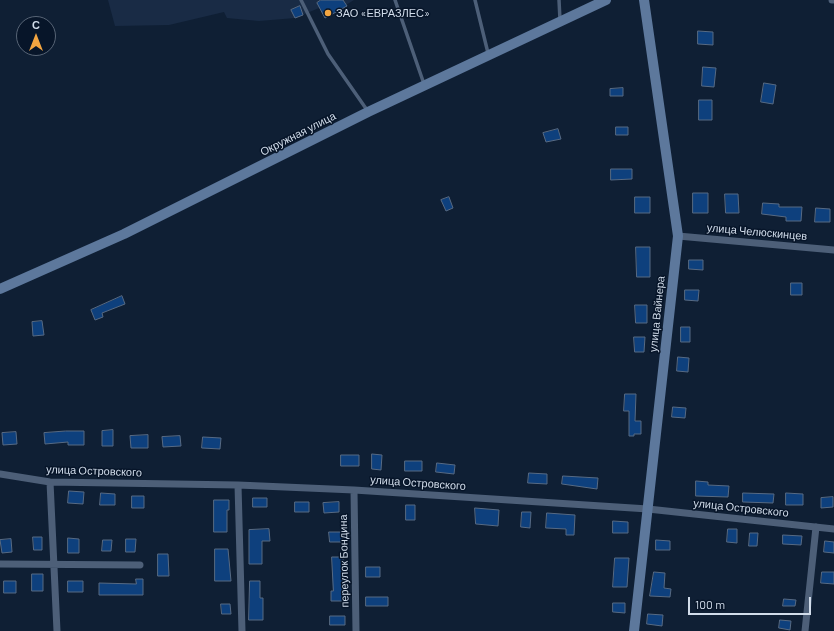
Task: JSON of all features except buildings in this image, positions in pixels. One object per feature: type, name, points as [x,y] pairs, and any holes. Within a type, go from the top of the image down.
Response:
[{"type":"street","name":"Окружная улица","points":[[0,289],[124,234],[368,112],[606,0]]},
{"type":"street","name":"улица Вайнера","points":[[634,631],[678,236],[644,0]]},
{"type":"street","name":"улица Челюскинцев","points":[[678,236],[834,250]]},
{"type":"street","name":"улица Островского","points":[[0,474],[50,482],[238,485],[354,490],[648,509],[834,529]]},
{"type":"street","points":[[50,482],[57,631]]},
{"type":"street","points":[[238,485],[242,631]]},
{"type":"street","name":"переулок Бондина","points":[[354,490],[356,631]]},
{"type":"street","points":[[805,631],[816,527]]},
{"type":"street","points":[[0,564],[140,565]]},
{"type":"lane","points":[[301,0],[328,54],[368,112]]},
{"type":"lane","points":[[395,0],[424,85]]},
{"type":"lane","points":[[475,0],[489,55]]},
{"type":"lane","points":[[559,0],[560,21]]},
{"type":"shaded area","name":"ЗАО «ЕВРАЗЛЕС»","points":[[108,0],[354,0],[325,18],[319,8],[295,18],[259,21],[227,18],[224,12],[169,25],[115,26]]},
{"type":"place","name":"ЗАО «ЕВРАЗЛЕС»","points":[[328,13]]}]
